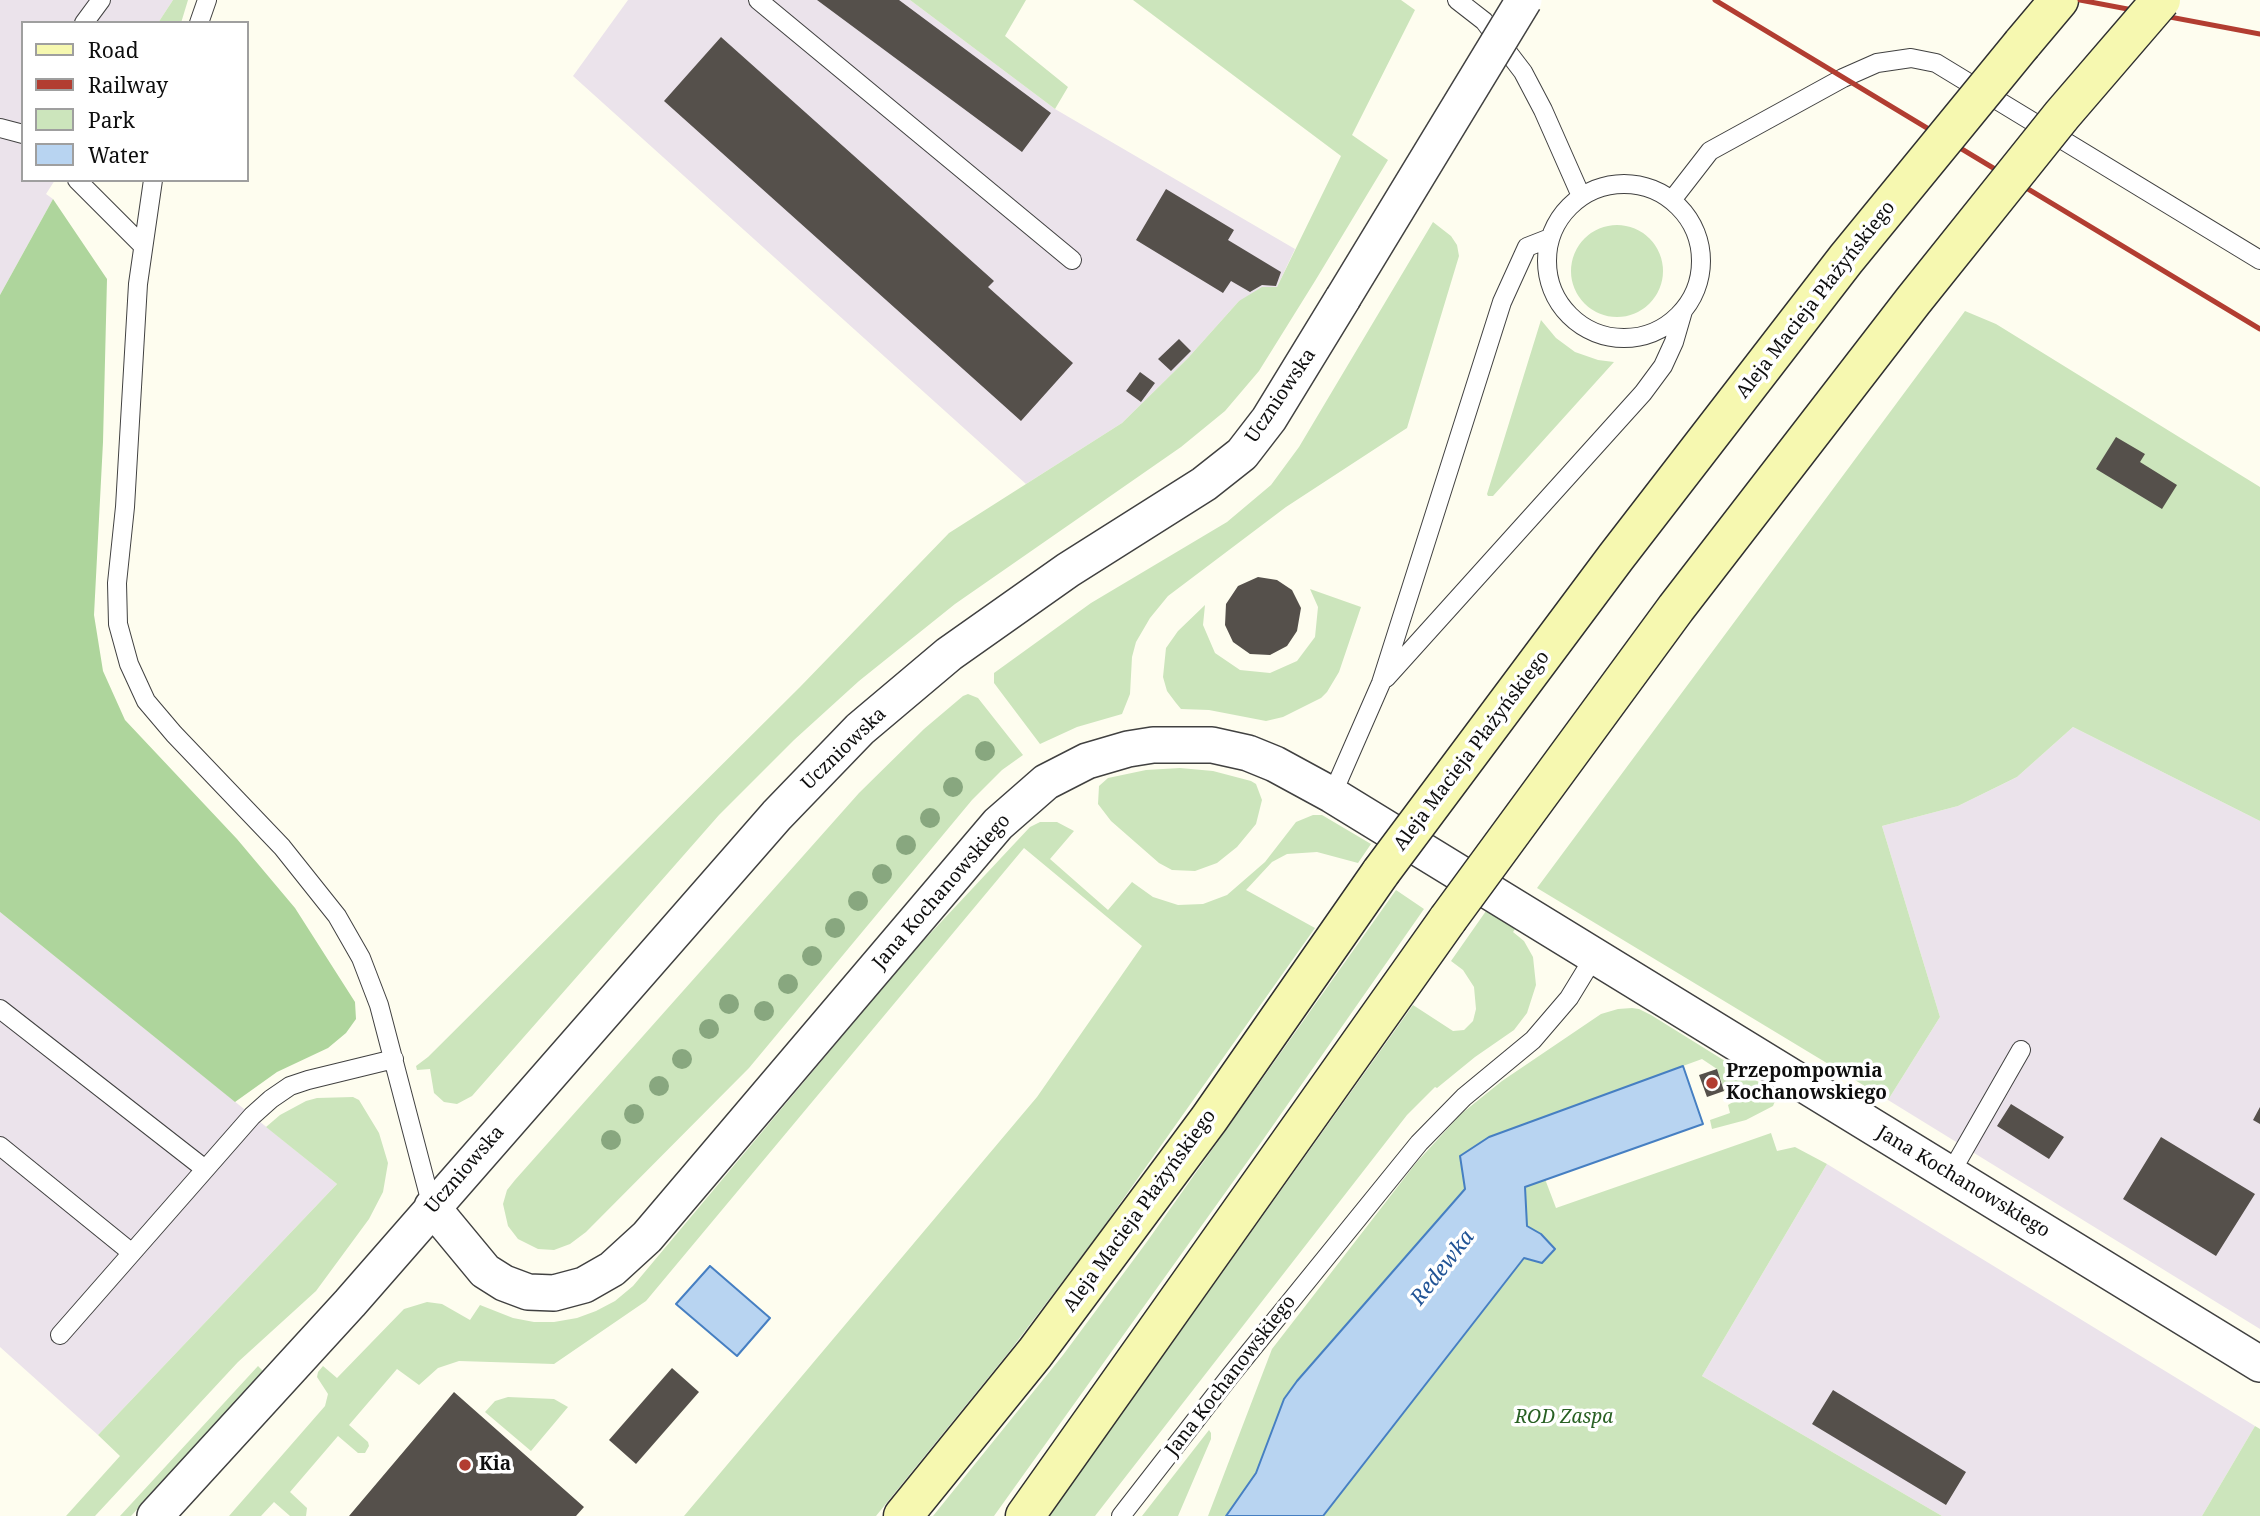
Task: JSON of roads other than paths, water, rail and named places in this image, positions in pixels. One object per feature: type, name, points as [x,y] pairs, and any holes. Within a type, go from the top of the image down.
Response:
[{"type":"main road","name":"Aleja Macieja Płażyńskiego","points":[[903,1516],[1035,1353],[1209,1119],[1381,872],[1616,557],[1846,259],[2059,0]]},
{"type":"main road","points":[[1025,1516],[1448,919],[1676,608],[1913,301],[2062,116],[2161,0]]},
{"type":"street","name":"Uczniowska","points":[[155,1516],[350,1303],[432,1206],[768,825],[860,729],[949,654],[1068,570],[1204,484],[1242,454],[1269,419],[1524,0]]},
{"type":"street","name":"Jana Kochanowskiego","points":[[432,1206],[485,1272],[528,1292],[554,1293],[584,1285],[612,1269],[647,1237],[998,824],[1046,782],[1087,761],[1128,749],[1153,745],[1212,745],[1248,753],[1275,764],[1332,795],[1950,1174],[2257,1355]]},
{"type":"lane","points":[[85,21],[101,0]]},
{"type":"lane","points":[[200,21],[207,0]]},
{"type":"lane","points":[[758,0],[1072,260]]},
{"type":"lane","points":[[1457,0],[1484,21],[1523,72],[1543,110],[1581,197]]},
{"type":"lane","points":[[1672,200],[1710,151],[1843,78],[1877,63],[1911,58],[1936,63],[2260,260]]},
{"type":"lane","points":[[0,128],[21,133]]},
{"type":"lane","points":[[79,182],[142,244]]},
{"type":"lane","points":[[153,182],[142,244],[125,508],[117,583],[118,624],[129,664],[146,701],[282,847],[337,916],[365,970],[379,1005],[432,1206]]},
{"type":"lane","points":[[1381,684],[1643,393],[1663,366],[1674,342],[1683,311],[1695,290],[1701,266],[1698,242],[1688,219],[1672,200],[1637,185],[1618,184],[1599,188],[1568,207],[1550,238],[1547,261],[1550,284],[1561,305],[1577,322],[1597,333],[1620,338],[1643,336],[1665,326],[1683,311]]},
{"type":"lane","points":[[1332,795],[1381,684],[1502,302],[1527,247],[1550,238]]},
{"type":"lane","name":"Jana Kochanowskiego","points":[[1121,1516],[1230,1376],[1419,1143],[1464,1097],[1532,1040],[1569,998],[1594,957]]},
{"type":"lane","points":[[0,1009],[205,1169]]},
{"type":"lane","points":[[1950,1174],[2021,1050]]},
{"type":"lane","points":[[60,1335],[252,1116],[290,1086],[394,1059]]},
{"type":"lane","points":[[0,1146],[132,1253]]},
{"type":"water","name":"Redewka","points":[[1683,1066],[1703,1124],[1525,1187],[1527,1226],[1541,1234],[1555,1249],[1542,1263],[1524,1258],[1323,1516],[1226,1516],[1256,1473],[1284,1399],[1297,1381],[1465,1189],[1460,1156],[1489,1137]]},
{"type":"water","points":[[710,1266],[770,1318],[737,1356],[676,1304]]},
{"type":"railway","points":[[1715,0],[2260,329]]},
{"type":"railway","points":[[2080,0],[2260,34]]},
{"type":"place","name":"Przepompownia Kochanowskiego","points":[[1712,1083]]},
{"type":"place","name":"Kia","points":[[465,1465]]},
{"type":"park label","name":"ROD Zaspa","points":[[1564,1418]]}]
